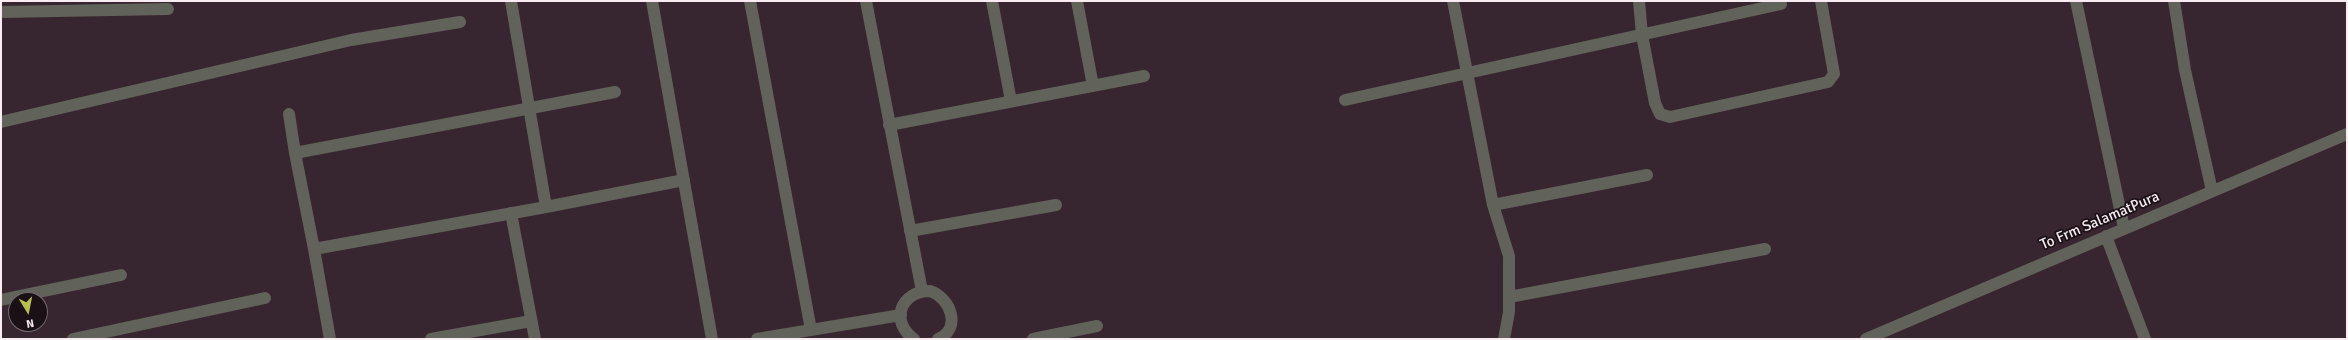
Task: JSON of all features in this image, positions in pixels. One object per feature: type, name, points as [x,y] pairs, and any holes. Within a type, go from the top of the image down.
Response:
[{"type":"street","points":[[511,1],[546,207]]},
{"type":"street","points":[[652,1],[712,339]]},
{"type":"street","points":[[750,1],[811,330]]},
{"type":"street","points":[[866,1],[922,291]]},
{"type":"street","points":[[992,1],[1011,101]]},
{"type":"street","points":[[1077,1],[1093,86]]},
{"type":"street","points":[[1453,1],[1493,205],[1509,256],[1510,297],[1504,339]]},
{"type":"street","points":[[1639,1],[1642,35],[1655,103],[1660,114],[1670,117],[1828,82],[1834,74],[1821,1]]},
{"type":"street","points":[[2076,1],[2124,228]]},
{"type":"street","points":[[2174,1],[2185,70],[2212,191]]},
{"type":"street","points":[[1345,100],[1781,4]]},
{"type":"street","points":[[1,12],[168,9]]},
{"type":"street","points":[[1,122],[351,40],[460,22]]},
{"type":"street","points":[[889,125],[1144,76]]},
{"type":"street","points":[[295,153],[615,92]]},
{"type":"street","points":[[289,114],[330,339]]},
{"type":"street","name":"To Frm SalamatPura","points":[[1866,339],[2347,134]]},
{"type":"street","points":[[1493,205],[1647,175]]},
{"type":"street","points":[[314,249],[546,207],[684,180]]},
{"type":"street","points":[[910,231],[1056,205]]},
{"type":"street","points":[[511,213],[535,339]]},
{"type":"street","points":[[2106,236],[2145,339]]},
{"type":"street","points":[[1510,297],[1764,249]]},
{"type":"street","points":[[1,300],[121,275]]},
{"type":"street","points":[[914,339],[904,329],[900,315],[907,299],[922,291],[939,294],[950,307],[950,325],[940,339]]},
{"type":"street","points":[[73,339],[265,298]]},
{"type":"street","points":[[757,339],[900,315]]},
{"type":"street","points":[[431,339],[531,321]]},
{"type":"street","points":[[1033,339],[1097,326]]}]
